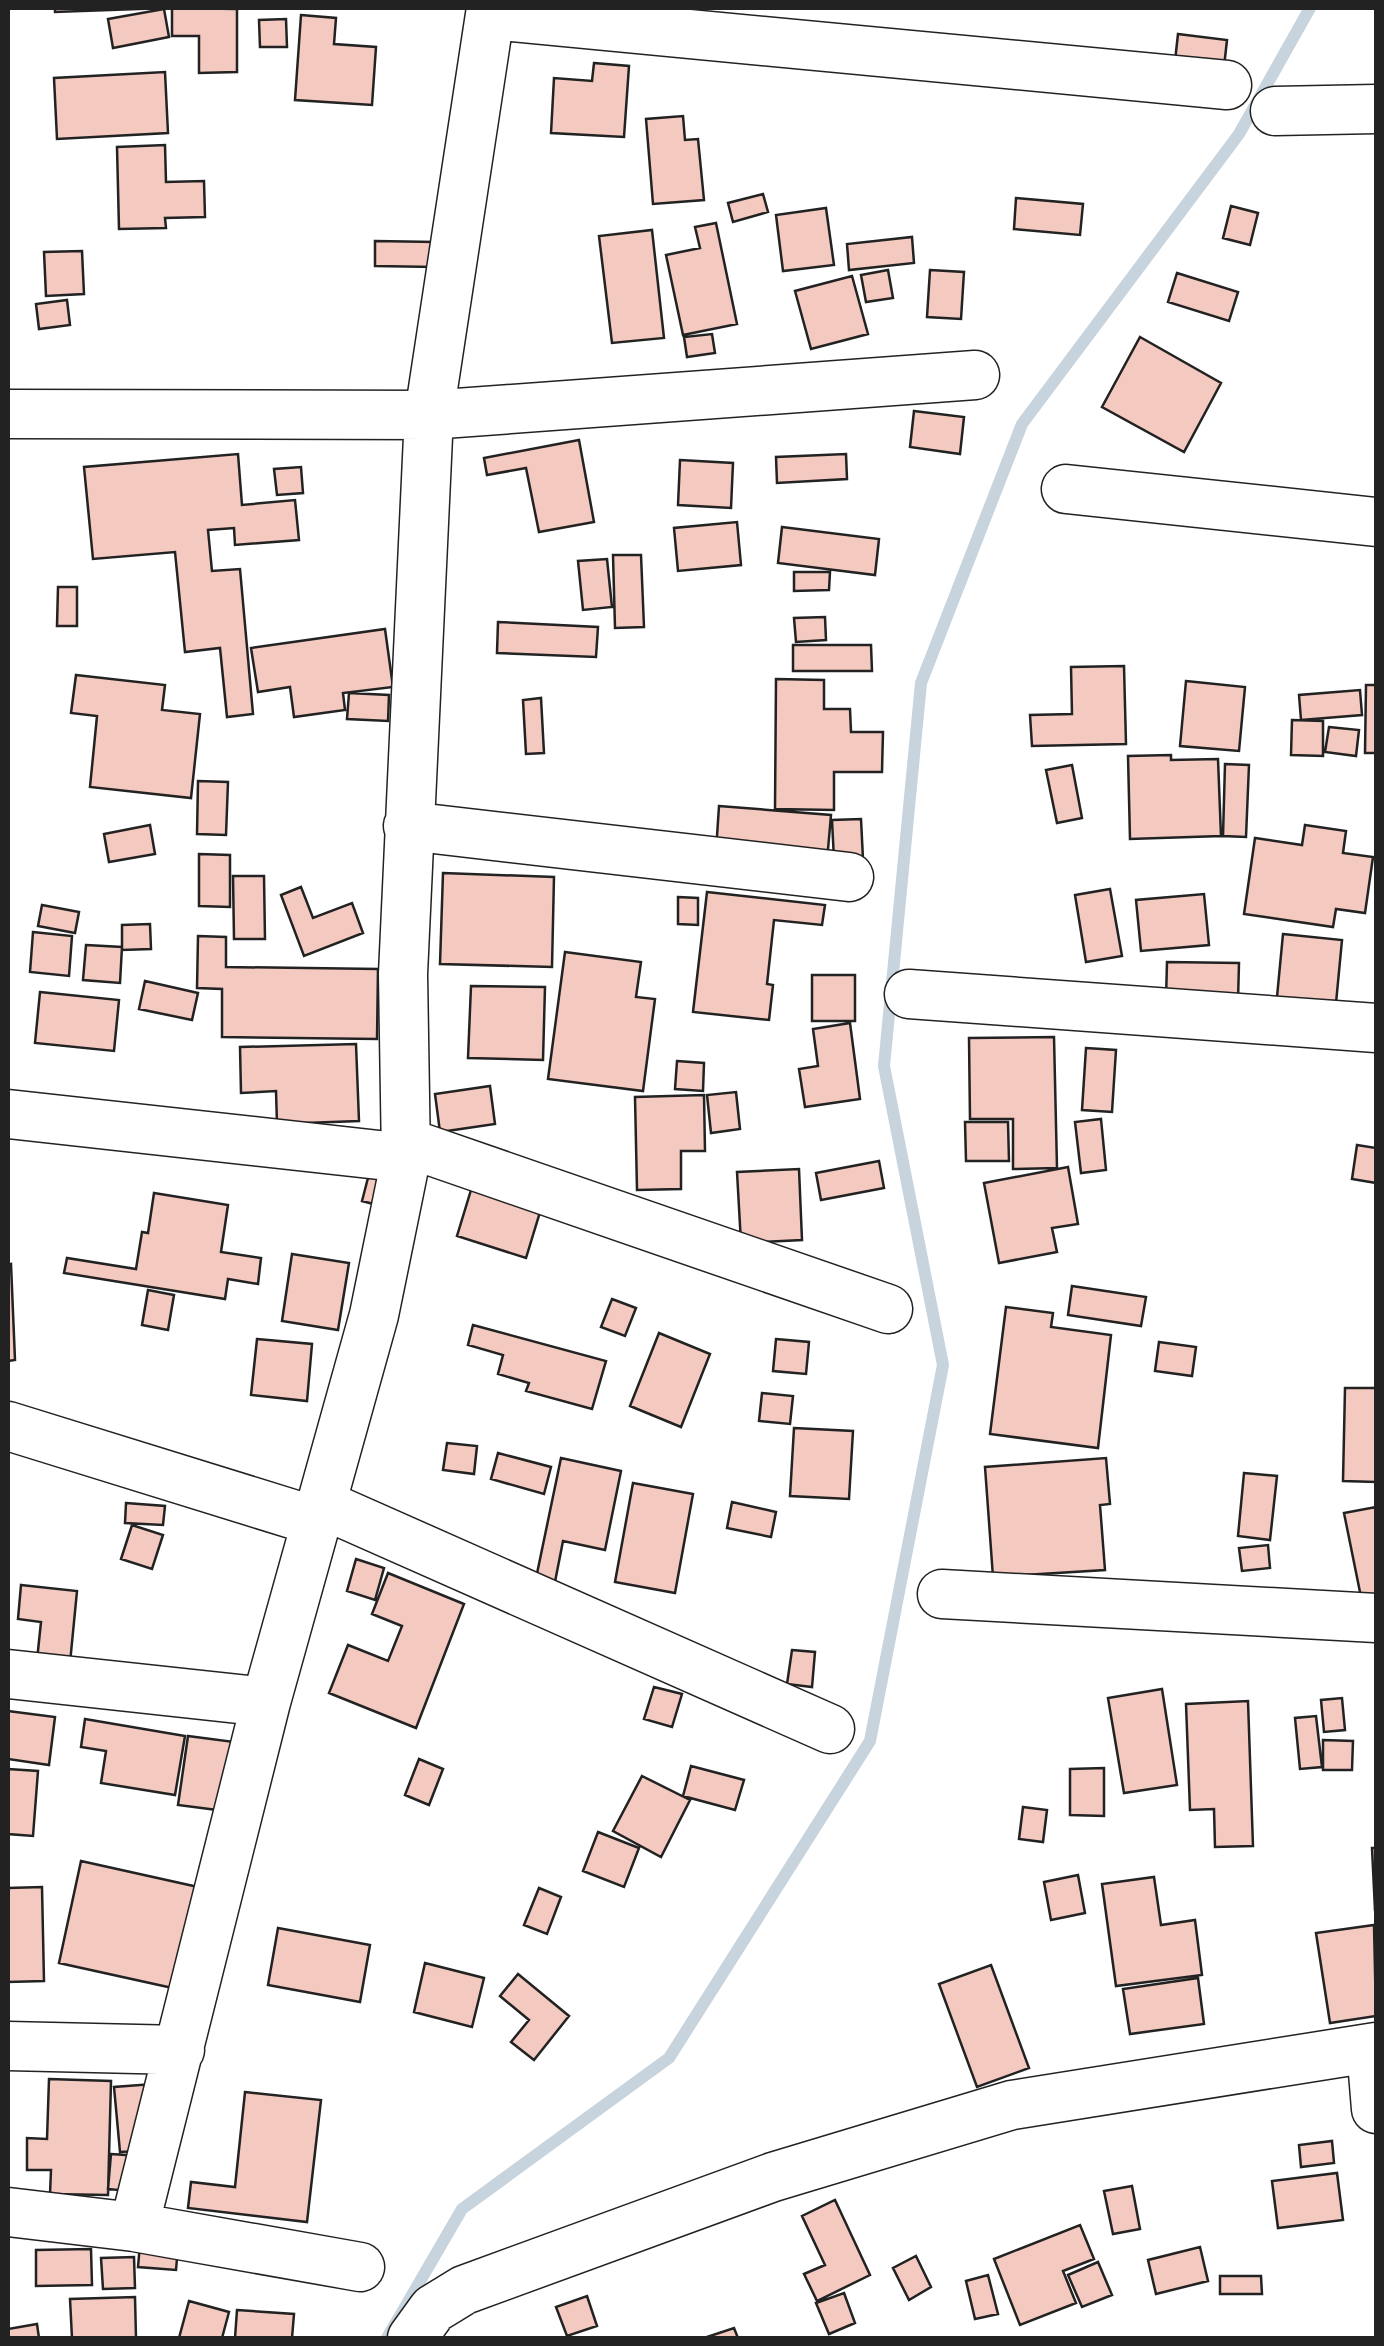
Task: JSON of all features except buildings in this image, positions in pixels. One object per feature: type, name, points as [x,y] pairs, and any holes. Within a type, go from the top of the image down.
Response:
[{"type":"street","points":[[134,2227],[266,1702],[374,1316],[406,1150],[403,974],[429,415],[490,11],[1227,85]]},
{"type":"street","points":[[1275,112],[1376,108]]},
{"type":"street","points":[[8,414],[429,415],[975,375]]},
{"type":"street","points":[[1066,489],[1376,522]]},
{"type":"street","points":[[408,826],[849,877]]},
{"type":"street","points":[[909,994],[1376,1028]]},
{"type":"street","points":[[8,1114],[406,1150],[888,1309]]},
{"type":"street","points":[[8,1426],[320,1513],[830,1729]]},
{"type":"street","points":[[942,1594],[1376,1618]]},
{"type":"street","points":[[8,1674],[266,1702]]},
{"type":"street","points":[[8,2046],[180,2050]]},
{"type":"street","points":[[412,2338],[432,2309],[464,2290],[791,2172],[1012,2105],[1374,2047],[1376,2109]]},
{"type":"street","points":[[8,2212],[134,2227],[360,2267]]},
{"type":"waterway","points":[[387,2338],[462,2209],[669,2058],[870,1741],[943,1365],[884,1066],[921,683],[1022,424],[1239,134],[1310,8]]}]
